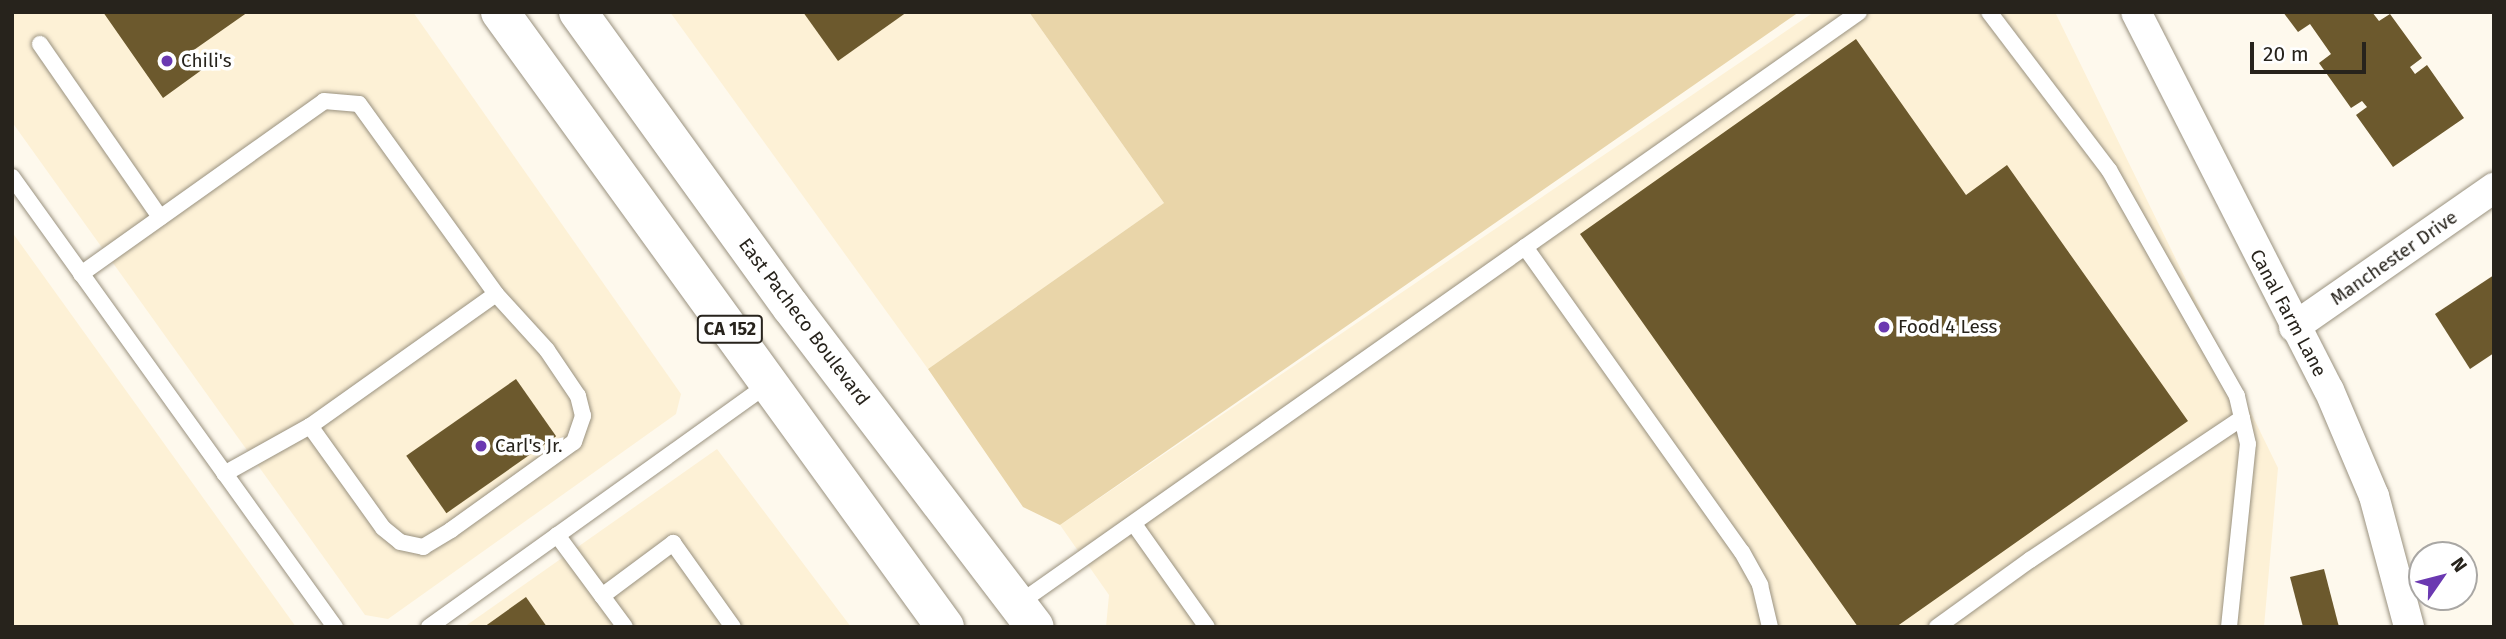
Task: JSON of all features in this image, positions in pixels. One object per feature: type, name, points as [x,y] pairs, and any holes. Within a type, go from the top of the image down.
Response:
[{"type":"highway","name":"CA 152","points":[[500,12],[945,627]]},
{"type":"highway","name":"East Pacheco Boulevard","points":[[578,12],[791,307],[1027,615]]},
{"type":"street","name":"Canal Farm Lane","points":[[2136,12],[2294,327],[2329,390],[2374,496],[2409,627]]},
{"type":"street","name":"Manchester Drive","points":[[2294,327],[2494,188]]},
{"type":"lane","points":[[1027,615],[1134,524],[1859,12]]},
{"type":"lane","points":[[1989,12],[2109,170],[2237,396],[2248,444],[2228,627]]},
{"type":"lane","points":[[40,44],[160,217]]},
{"type":"lane","points":[[81,274],[324,101],[359,104],[496,294],[547,351],[578,396],[583,416],[574,442],[423,547],[400,542],[383,528],[310,426]]},
{"type":"lane","points":[[12,177],[335,627]]},
{"type":"lane","points":[[1525,247],[1742,552],[1760,585],[1768,622],[1752,627]]},
{"type":"lane","points":[[224,474],[310,426],[496,294]]},
{"type":"lane","points":[[429,627],[771,383]]},
{"type":"lane","points":[[1937,627],[2242,418]]},
{"type":"lane","points":[[1134,524],[1207,627]]},
{"type":"lane","points":[[557,535],[625,627]]},
{"type":"lane","points":[[602,596],[673,543],[733,627]]},
{"type":"shaded area","points":[[12,12],[413,12],[681,394],[676,414],[388,619],[365,615],[12,122]]},
{"type":"shaded area","points":[[670,12],[1029,12],[1164,203],[928,369]]},
{"type":"shaded area","points":[[1029,12],[1799,12],[1060,525],[1023,507],[928,369],[1164,203]]},
{"type":"shaded area","points":[[1814,12],[2055,12],[2278,468],[2264,627],[1106,627],[1109,595],[1060,525]]},
{"type":"shaded area","points":[[12,232],[296,627],[12,627]]},
{"type":"shaded area","points":[[717,449],[851,627],[464,627]]},
{"type":"building","name":"Chili's","points":[[103,12],[248,12],[191,52],[203,69],[163,98]]},
{"type":"building","points":[[803,12],[907,12],[838,61]]},
{"type":"building","points":[[2283,12],[2372,12],[2379,21],[2390,14],[2422,58],[2410,67],[2415,74],[2427,65],[2464,118],[2393,167],[2356,115],[2367,107],[2362,101],[2351,108],[2319,63],[2331,54],[2310,24],[2298,32]]},
{"type":"building","name":"Food 4 Less","points":[[1856,39],[1966,195],[2007,165],[2188,421],[1896,627],[1858,627],[1580,234]]},
{"type":"building","points":[[2494,275],[2494,353],[2470,369],[2435,314]]},
{"type":"building","name":"Carl's Jr.","points":[[516,379],[556,436],[446,513],[406,456]]},
{"type":"building","points":[[2324,569],[2339,627],[2303,627],[2290,577]]},
{"type":"building","points":[[526,597],[547,627],[484,627]]},
{"type":"place","name":"Chili's","points":[[167,61]]},
{"type":"place","name":"Food 4 Less","points":[[1884,327]]},
{"type":"place","name":"Carl's Jr.","points":[[481,446]]}]
